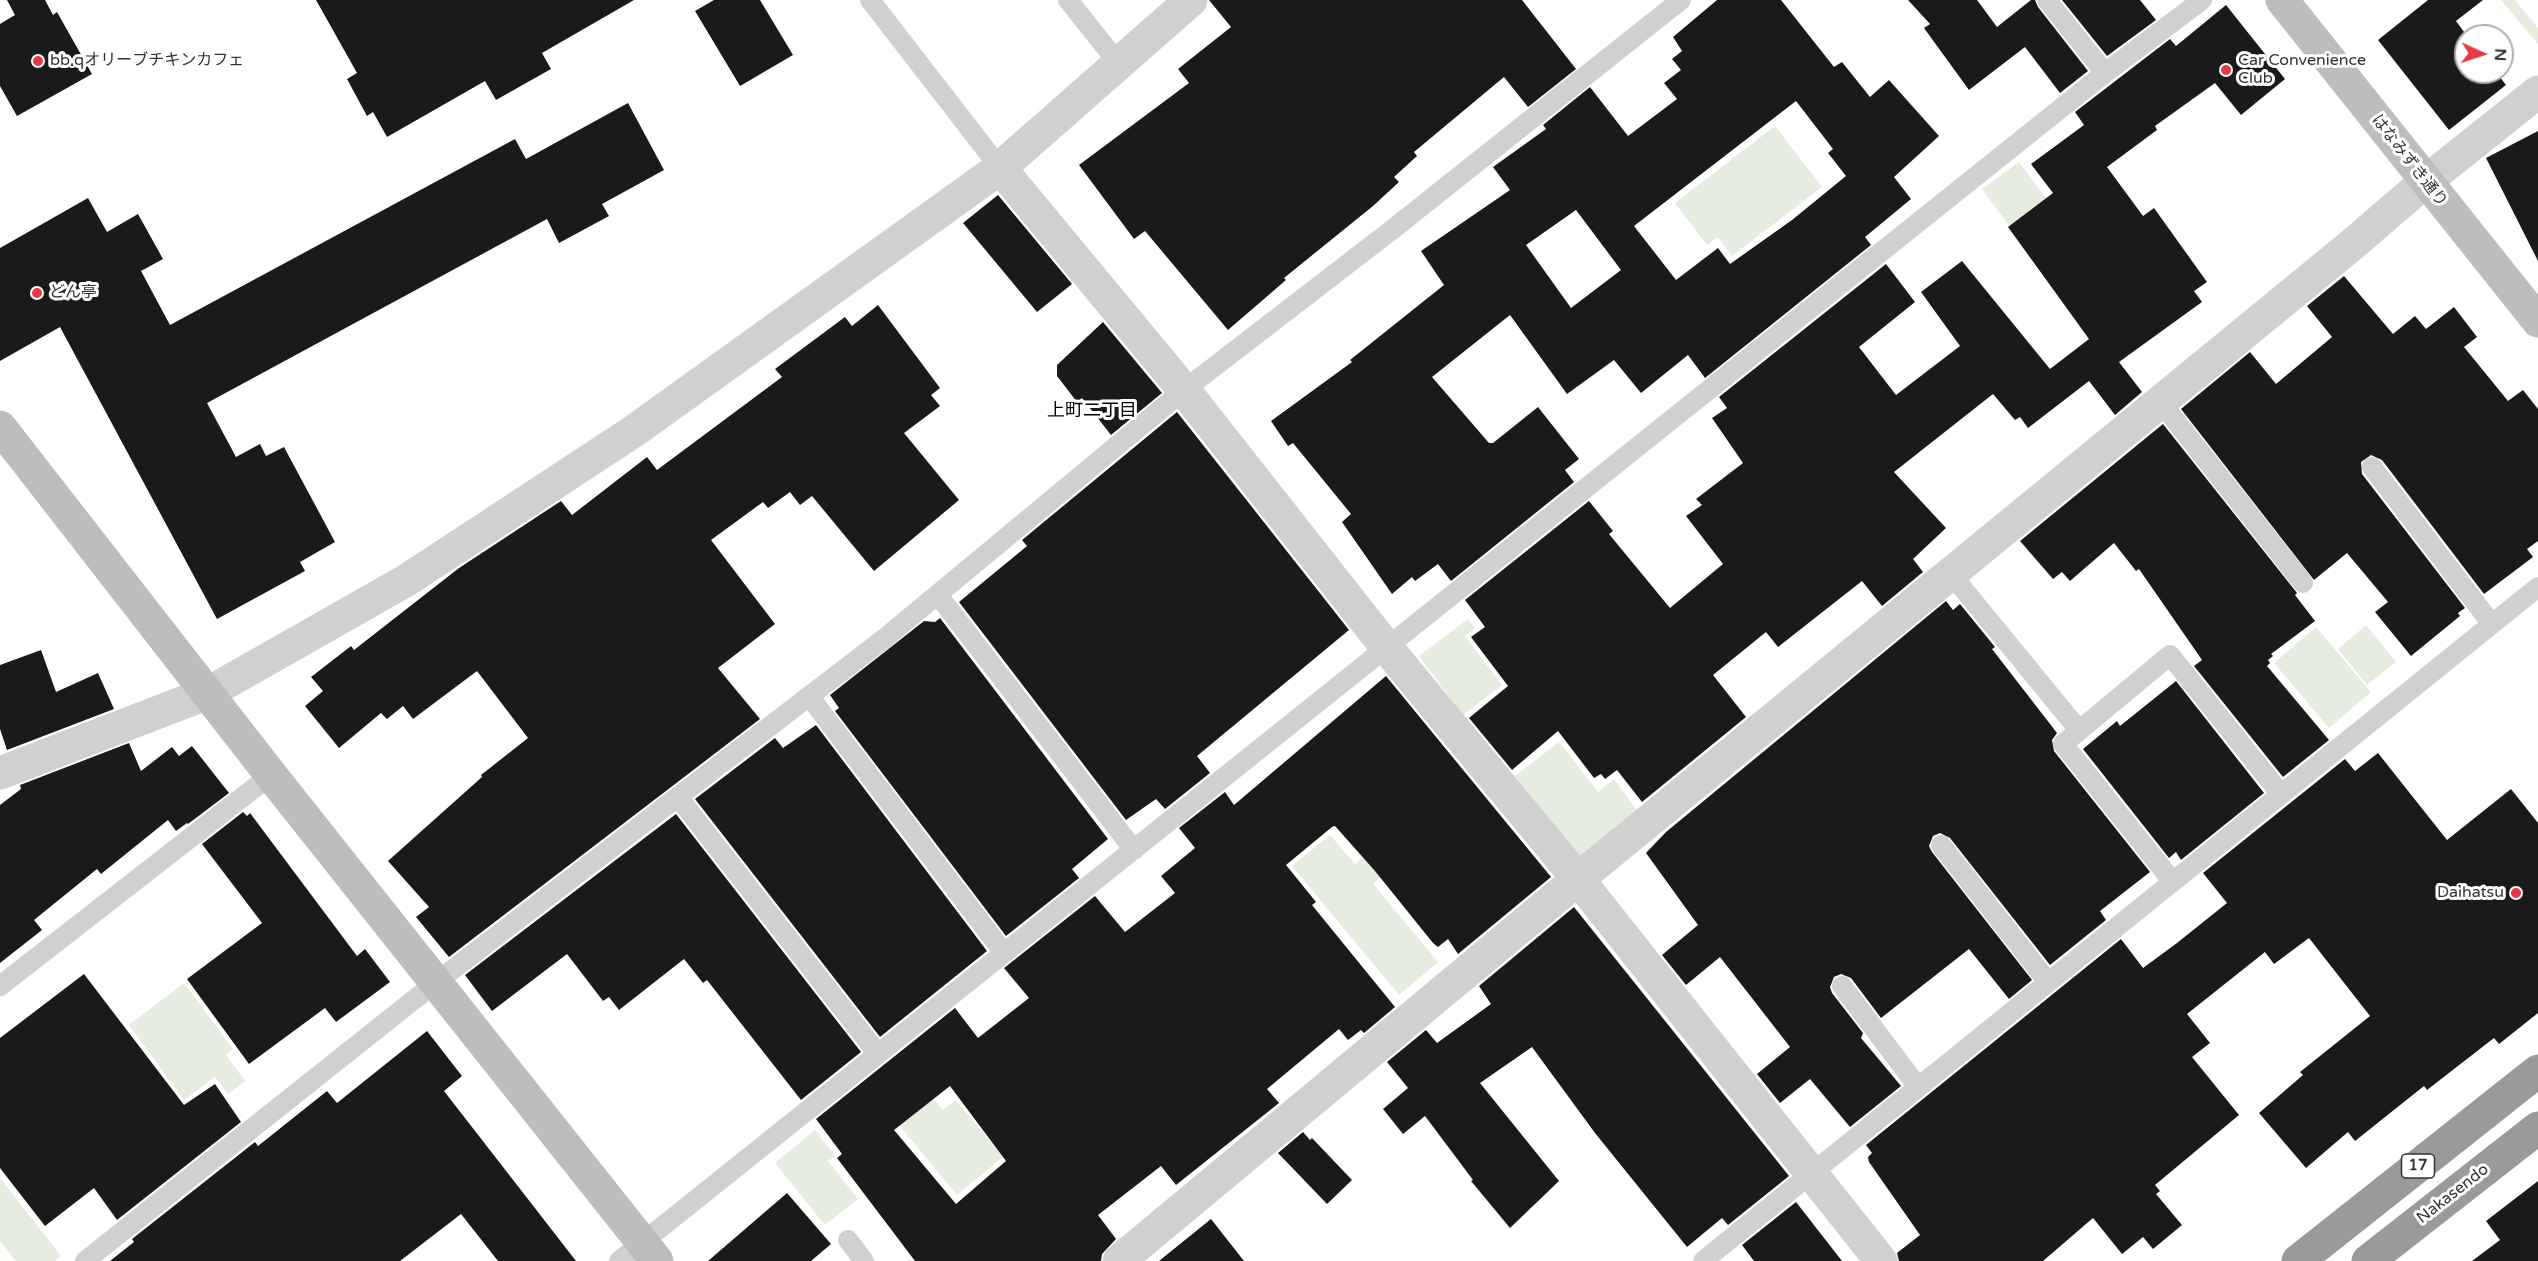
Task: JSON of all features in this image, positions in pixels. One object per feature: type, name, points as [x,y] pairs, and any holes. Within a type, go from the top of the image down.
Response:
[{"type":"highway","name":"17","points":[[2298,1261],[2538,1071]]},
{"type":"highway","name":"Nakasendo","points":[[2368,1261],[2538,1128]]},
{"type":"street","points":[[0,773],[208,693],[407,580],[634,431],[1000,168],[1191,0]]},
{"type":"street","name":"はなみずき通り","points":[[2282,0],[2538,321]]},
{"type":"street","points":[[1119,1261],[1578,879],[2340,256],[2425,182],[2538,92]]},
{"type":"street","points":[[1000,168],[1184,390],[1388,648],[1578,879],[1881,1261]]},
{"type":"street","points":[[0,427],[435,982],[639,1255]]},
{"type":"lane","points":[[870,0],[1000,168]]},
{"type":"lane","points":[[1068,0],[1119,64]]},
{"type":"lane","points":[[85,1261],[435,982],[938,595],[1184,390],[1393,229],[1681,0]]},
{"type":"lane","points":[[2047,0],[2105,73]]},
{"type":"lane","points":[[639,1255],[878,1054],[2105,73],[2202,0]]},
{"type":"lane","points":[[2160,401],[2303,583]]},
{"type":"lane","points":[[2372,467],[2491,623]]},
{"type":"lane","points":[[1951,574],[2079,729]]},
{"type":"lane","points":[[1715,1257],[1810,1172],[2538,587]]},
{"type":"lane","points":[[938,595],[1134,850]]},
{"type":"lane","points":[[2173,882],[2063,744],[2079,729],[2170,655],[2280,793]]},
{"type":"lane","points":[[809,696],[1004,953]]},
{"type":"lane","points":[[0,986],[271,775]]},
{"type":"lane","points":[[678,797],[878,1054]]},
{"type":"lane","points":[[1941,844],[2048,982]]},
{"type":"lane","points":[[1842,986],[1918,1087]]},
{"type":"lane","points":[[848,1240],[864,1261]]},
{"type":"shaded area","points":[[2501,0],[2515,0],[2538,28],[2538,44]]},
{"type":"shaded area","points":[[1775,126],[1822,187],[1732,256],[1718,237],[1707,245],[1675,203]]},
{"type":"shaded area","points":[[2019,162],[2068,228],[2050,281],[1982,189]]},
{"type":"shaded area","points":[[1468,619],[1475,628],[1465,636],[1502,685],[1463,715],[1419,656]]},
{"type":"shaded area","points":[[2366,625],[2396,662],[2367,685],[2338,649]]},
{"type":"shaded area","points":[[2316,627],[2371,692],[2329,728],[2274,663]]},
{"type":"shaded area","points":[[1559,742],[1598,792],[1614,779],[1638,812],[1579,859],[1515,776]]},
{"type":"shaded area","points":[[1412,816],[1429,837],[1373,884],[1438,962],[1399,995],[1292,866],[1330,835],[1355,864]]},
{"type":"shaded area","points":[[184,983],[233,1049],[226,1055],[245,1081],[228,1094],[215,1077],[184,1100],[129,1025]]},
{"type":"shaded area","points":[[901,1058],[943,1110],[956,1100],[1003,1157],[957,1195],[867,1086]]},
{"type":"shaded area","points":[[815,1130],[835,1156],[828,1161],[858,1199],[825,1225],[775,1163]]},
{"type":"shaded area","points":[[0,1178],[61,1256],[55,1261],[16,1261],[0,1241]]},
{"type":"building","points":[[7,0],[45,0],[53,15],[57,12],[92,74],[17,116],[0,86],[0,24],[15,15]]},
{"type":"building","points":[[316,0],[634,0],[542,53],[551,69],[496,100],[485,81],[387,137],[373,112],[367,116],[347,79],[357,73]]},
{"type":"building","points":[[714,0],[760,0],[793,55],[740,86],[695,11]]},
{"type":"building","points":[[1209,0],[1522,0],[1576,69],[1528,107],[1504,77],[1414,152],[1417,156],[1394,177],[1399,182],[1373,206],[1284,278],[1286,280],[1228,330],[1145,231],[1134,239],[1079,165],[1189,83],[1178,69],[1231,27]]},
{"type":"building","points":[[1717,0],[1781,0],[1834,67],[1842,62],[1870,97],[1889,80],[1939,136],[1894,177],[1911,199],[1865,237],[1871,245],[1705,378],[1688,355],[1641,393],[1614,360],[1567,394],[1510,315],[1432,377],[1489,443],[1493,443],[1538,407],[1579,459],[1565,470],[1574,482],[1451,581],[1438,564],[1415,581],[1412,577],[1392,594],[1342,522],[1351,514],[1293,443],[1288,446],[1271,421],[1352,362],[1350,360],[1444,285],[1421,251],[1510,190],[1493,167],[1546,129],[1543,125],[1590,87],[1628,136],[1677,99],[1664,83],[1681,70],[1672,59],[1682,51],[1673,37]],"holes":[[[1796,101],[1833,149],[1828,153],[1846,176],[1792,220],[1730,264],[1718,248],[1676,280],[1634,226]],[[1576,210],[1621,270],[1571,308],[1526,245]]]},
{"type":"building","points":[[1908,0],[1977,0],[1997,27],[2031,0],[2035,0],[2088,71],[2060,93],[2025,47],[1969,90],[1924,28],[1930,24]]},
{"type":"building","points":[[2062,0],[2140,0],[2156,20],[2107,56]]},
{"type":"building","points":[[2428,0],[2483,0],[2456,21],[2458,24],[2454,24],[2454,84],[2506,85],[2449,130],[2378,40]]},
{"type":"building","points":[[2226,5],[2285,79],[2241,115],[2215,83],[2155,126],[2157,130],[2107,167],[2143,216],[2154,208],[2207,282],[2194,291],[2202,302],[2119,362],[2142,392],[2115,415],[2089,381],[2028,428],[2020,417],[2015,420],[1993,394],[1894,472],[1946,528],[1913,559],[1923,572],[1882,606],[1862,581],[1778,647],[1766,632],[1713,675],[1746,717],[1642,802],[1617,770],[1605,779],[1601,774],[1594,778],[1558,731],[1512,770],[1469,718],[1508,686],[1471,637],[1485,627],[1465,600],[1589,501],[1613,531],[1609,534],[1670,608],[1723,564],[1686,516],[1702,505],[1696,499],[1743,463],[1712,418],[1727,408],[1719,397],[1886,264],[1915,302],[1859,347],[1896,395],[1960,346],[1921,292],[1962,261],[2050,369],[2089,339],[2008,227],[2053,193],[2031,164],[2084,125],[2075,112],[2170,39],[2176,46]]},
{"type":"building","points":[[628,103],[664,170],[602,204],[609,216],[559,243],[547,219],[207,403],[236,457],[260,444],[266,456],[284,447],[335,542],[300,562],[305,571],[217,619],[60,327],[0,361],[0,248],[88,198],[107,232],[138,214],[163,259],[141,271],[170,325],[515,139],[526,159]]},
{"type":"building","points":[[2538,131],[2538,261],[2486,158]]},
{"type":"building","points":[[998,195],[1072,284],[1037,312],[963,223]]},
{"type":"building","points":[[2344,276],[2393,334],[2415,316],[2426,329],[2454,307],[2477,337],[2464,347],[2508,401],[2523,390],[2538,409],[2538,541],[2527,549],[2533,557],[2484,594],[2382,460],[2371,455],[2361,462],[2362,474],[2465,608],[2458,613],[2460,616],[2411,656],[2375,612],[2388,602],[2347,553],[2314,580],[2181,409],[2250,352],[2276,384],[2332,337],[2307,306]]},
{"type":"building","points":[[878,305],[940,388],[931,395],[940,406],[904,433],[959,500],[874,571],[812,496],[800,505],[790,492],[768,508],[763,502],[711,540],[775,624],[718,668],[760,719],[449,957],[416,917],[429,907],[388,861],[482,777],[481,775],[528,738],[477,671],[413,719],[403,706],[387,719],[381,713],[339,748],[305,706],[323,691],[311,677],[351,646],[354,650],[459,568],[561,501],[572,515],[647,457],[657,470],[782,377],[775,369],[845,317],[852,326]]},
{"type":"building","points":[[1103,322],[1162,393],[1111,435],[1082,398],[1077,402],[1057,376],[1057,365]]},
{"type":"building","points":[[1177,412],[1349,630],[1197,756],[1210,773],[1165,809],[1156,799],[1126,820],[959,602],[1027,546],[1022,540]]},
{"type":"building","points":[[2163,424],[2297,593],[2295,595],[2315,621],[2271,654],[2273,656],[2268,660],[2270,663],[2267,666],[2329,740],[2283,777],[2194,666],[2202,660],[2139,569],[2136,571],[2114,543],[2070,581],[2062,572],[2053,579],[2020,541]]},
{"type":"building","points":[[1946,601],[1953,610],[1960,604],[1995,647],[1992,649],[2057,733],[2052,740],[2054,751],[2150,872],[2100,911],[2106,920],[2050,965],[1950,838],[1940,833],[1933,836],[1929,846],[1932,852],[2032,980],[2009,999],[1969,949],[1881,1018],[1851,978],[1841,974],[1834,977],[1830,987],[1832,993],[1863,1033],[1861,1038],[1901,1086],[1850,1127],[1810,1079],[1780,1103],[1757,1074],[1790,1047],[1720,957],[1686,985],[1662,955],[1698,925],[1646,853],[1666,832]]},
{"type":"building","points":[[940,618],[1108,839],[1072,869],[1079,878],[1006,936],[835,711],[839,708],[830,695],[924,621],[935,622]]},
{"type":"building","points":[[41,650],[56,692],[98,673],[114,709],[7,750],[0,729],[0,665]]},
{"type":"building","points":[[1386,676],[1551,877],[1458,954],[1448,939],[1438,947],[1433,943],[1375,871],[1335,826],[1332,827],[1286,865],[1316,902],[1312,905],[1395,1007],[1364,1033],[1361,1030],[1348,1040],[1339,1029],[1267,1089],[1279,1103],[1176,1185],[1161,1166],[1098,1215],[1116,1239],[1102,1254],[1101,1261],[915,1261],[837,1158],[842,1154],[816,1119],[955,1008],[978,1038],[1029,998],[1004,968],[1095,896],[1125,932],[1175,893],[1161,876],[1195,848],[1179,828],[1225,792],[1234,805]],"holes":[[[950,1086],[1006,1161],[956,1204],[894,1130]]]},
{"type":"building","points":[[2176,681],[2264,793],[2181,860],[2176,852],[2169,858],[2083,749],[2117,721],[2120,726]]},
{"type":"building","points":[[816,725],[987,951],[880,1037],[695,799],[775,738],[783,748]]},
{"type":"building","points":[[129,743],[141,771],[172,747],[179,756],[192,746],[229,793],[176,831],[168,820],[101,874],[97,869],[34,920],[42,930],[0,963],[0,805],[21,789],[20,785]]},
{"type":"building","points":[[2378,753],[2447,840],[2511,789],[2538,823],[2538,1013],[2499,1044],[2494,1038],[2427,1090],[2424,1086],[2355,1141],[2348,1132],[2306,1168],[2259,1113],[2303,1075],[2300,1072],[2370,1016],[2309,938],[2274,964],[2265,952],[2187,1014],[2210,1043],[2192,1057],[2239,1115],[2155,1185],[2160,1191],[2156,1194],[2182,1225],[2153,1249],[2143,1237],[2122,1254],[2093,1218],[2043,1261],[1899,1261],[1897,1253],[1920,1235],[1869,1162],[1868,1157],[1872,1153],[1866,1145],[2121,939],[2143,968],[2177,943],[2227,903],[2203,873],[2345,759],[2355,771]]},
{"type":"building","points":[[243,812],[247,816],[250,813],[357,956],[365,949],[390,982],[336,1022],[325,1008],[249,1064],[187,979],[262,923],[202,844]]},
{"type":"building","points":[[676,814],[861,1052],[801,1100],[707,980],[703,983],[684,959],[619,1010],[609,997],[603,1001],[567,954],[492,1011],[465,975]]},
{"type":"building","points":[[1574,907],[1789,1176],[1728,1225],[1722,1218],[1687,1247],[1595,1133],[1532,1047],[1480,1083],[1559,1181],[1510,1228],[1471,1181],[1473,1180],[1425,1116],[1403,1134],[1383,1109],[1408,1088],[1387,1062],[1426,1030],[1437,1043],[1491,1004],[1479,986]]},
{"type":"building","points":[[84,974],[184,1105],[215,1084],[241,1122],[117,1220],[94,1188],[45,1226],[0,1168],[0,1038]]},
{"type":"building","points":[[427,1031],[462,1076],[444,1091],[576,1261],[498,1261],[461,1214],[400,1261],[110,1261],[134,1242],[132,1239],[255,1142],[258,1146],[327,1091],[337,1103]]},
{"type":"building","points":[[1303,1132],[1310,1140],[1312,1138],[1352,1180],[1327,1204],[1278,1153]]},
{"type":"building","points":[[2538,1181],[2538,1261],[2472,1261],[2500,1240],[2486,1221]]},
{"type":"building","points":[[787,1193],[831,1244],[811,1261],[708,1261]]},
{"type":"building","points":[[1796,1202],[1842,1261],[1754,1261],[1742,1245]]},
{"type":"building","points":[[1211,1219],[1244,1261],[1159,1261]]},
{"type":"place","name":"bb.qオリーブチキンカフェ","points":[[38,61]]},
{"type":"place","name":"Car Convenience Club","points":[[2226,70]]},
{"type":"place","name":"どん亭","points":[[37,293]]},
{"type":"place","name":"Daihatsu","points":[[2516,893]]},
{"type":"district","name":"上町二丁目","points":[[1092,411]]}]
